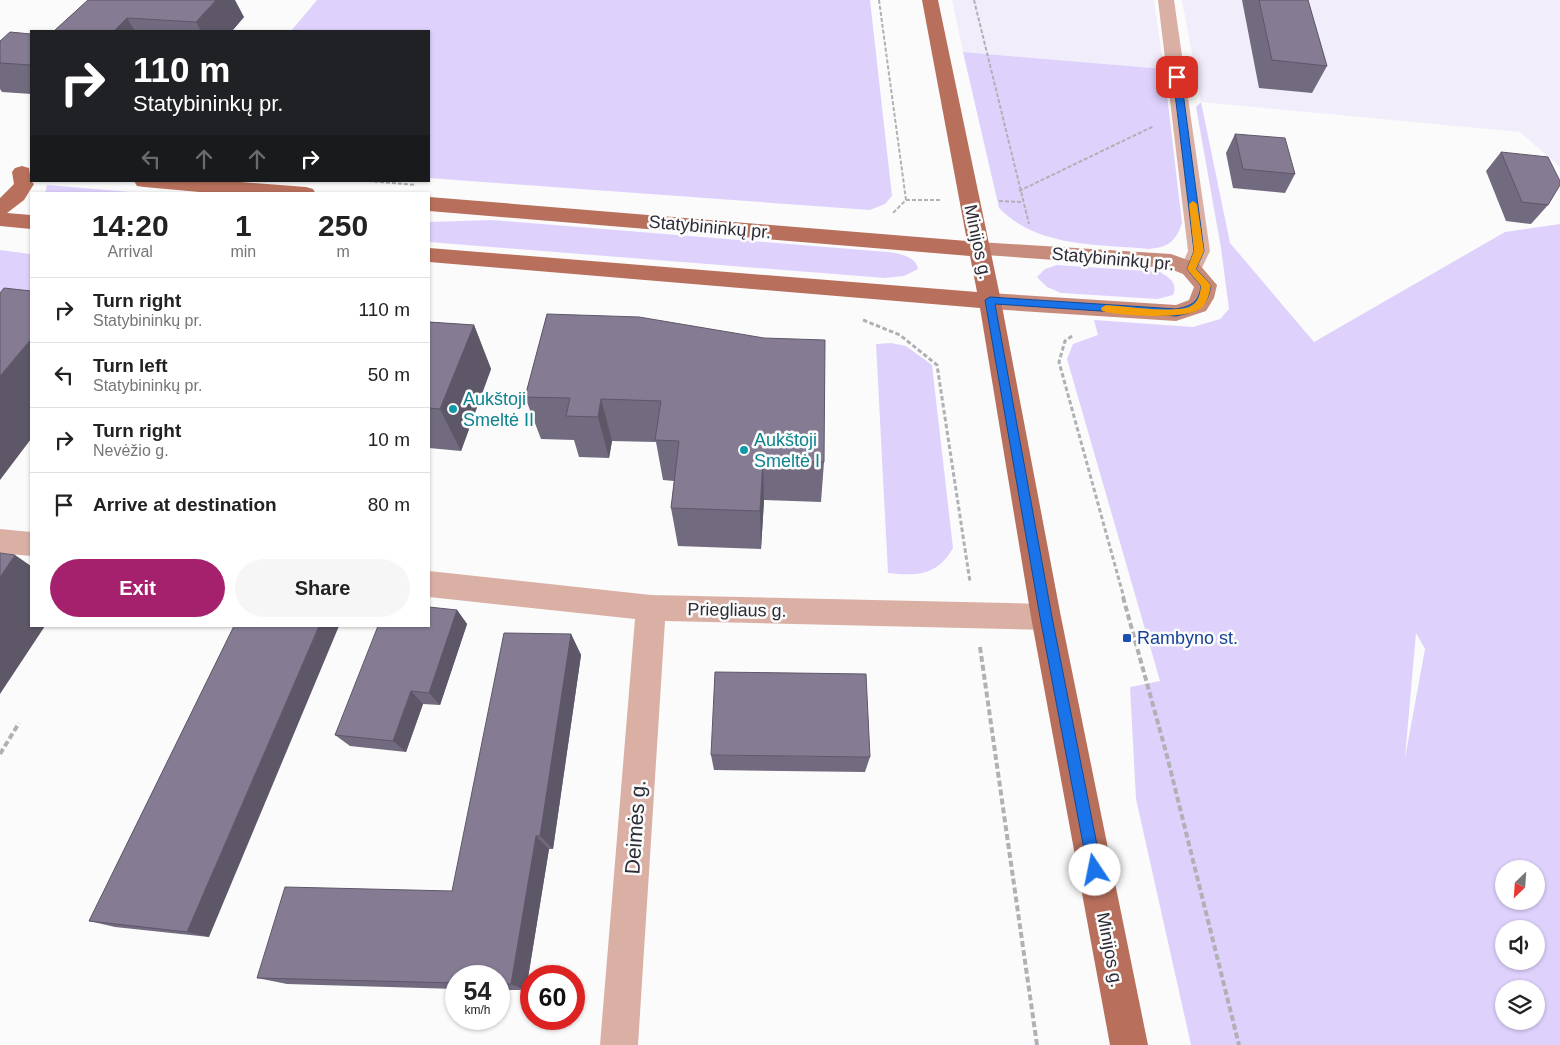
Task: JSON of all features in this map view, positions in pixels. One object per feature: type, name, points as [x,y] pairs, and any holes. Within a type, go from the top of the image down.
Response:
[{"type":"main road","name":"Minijos g.","points":[[930,0],[990,300],[1046,617],[1129,1045]]},
{"type":"main road","points":[[0,170],[26,172],[24,184],[17,195],[0,208]]},
{"type":"main road","points":[[153,182],[257,192]]},
{"type":"main road","name":"Statybininkų pr.","points":[[430,204],[979,249],[1171,261],[1191,269],[1206,285],[1204,298],[1194,309],[1176,313],[430,255]]},
{"type":"main road","points":[[0,219],[30,222]]},
{"type":"street","points":[[1166,0],[1199,251],[1191,269]]},
{"type":"street","points":[[0,541],[30,544]]},
{"type":"street","name":"Priegliaus g.","points":[[430,584],[651,608],[1046,617]]},
{"type":"street","name":"Deimės g.","points":[[620,1045],[651,608]]},
{"type":"path","points":[[879,0],[906,200]]},
{"type":"path","points":[[974,0],[1027,224],[1035,226]]},
{"type":"path","points":[[1019,190],[1182,112]]},
{"type":"path","points":[[1083,307],[1085,329],[1065,341],[1059,362],[1166,752],[1238,1045]]},
{"type":"path","points":[[865,320],[900,335],[937,365],[1037,1045]]},
{"type":"path","points":[[0,754],[19,723]]},
{"type":"shaded area","points":[[317,0],[870,0],[892,196],[885,204],[870,210],[430,178],[430,30],[292,30]]},
{"type":"shaded area","points":[[952,0],[1154,0],[1164,69],[963,52]]},
{"type":"shaded area","points":[[1182,0],[1560,0],[1560,167],[1520,132],[1201,102]]},
{"type":"shaded area","points":[[963,52],[1164,69],[1182,223],[1174,239],[1162,247],[1149,249],[1070,242],[1032,231],[1015,221],[999,208]]},
{"type":"shaded area","points":[[1201,102],[1230,243],[1314,342],[1505,232],[1560,224],[1560,1045],[1191,1045],[1136,799],[1130,687],[1160,681],[1067,359],[1073,344],[1098,335],[1094,320],[1193,327],[1220,319],[1229,309],[1221,248],[1196,107]],"holes":[[[1416,633],[1425,649],[1405,758]]]},
{"type":"shaded area","points":[[47,185],[130,192],[45,192]]},
{"type":"shaded area","points":[[492,220],[891,252],[910,258],[917,265],[918,269],[904,276],[885,278],[430,242],[430,222]]},
{"type":"shaded area","points":[[0,250],[30,254],[30,328],[0,366]]},
{"type":"shaded area","points":[[1057,265],[1160,272],[1172,281],[1174,291],[1173,295],[1157,299],[1061,293],[1047,287],[1037,277],[1045,269]]},
{"type":"shaded area","points":[[891,343],[906,346],[932,365],[953,548],[940,564],[933,569],[917,574],[888,573],[876,344]]},
{"type":"building","points":[[88,0],[216,0],[196,22],[127,18],[115,30],[55,30]]},
{"type":"building","points":[[1259,0],[1308,0],[1327,66],[1272,60]]},
{"type":"building","points":[[10,32],[30,34],[30,65],[0,63],[0,41]]},
{"type":"building","points":[[1235,134],[1285,138],[1295,174],[1243,169]]},
{"type":"building","points":[[1501,152],[1548,157],[1560,181],[1560,185],[1548,205],[1522,202]]},
{"type":"building","points":[[4,288],[30,291],[30,340],[0,376],[0,293]]},
{"type":"building","name":"Aukštoji Smeltė I","points":[[547,314],[639,317],[764,338],[825,340],[824,462],[763,460],[760,511],[671,508],[679,441],[655,440],[661,401],[601,399],[598,417],[566,416],[570,398],[525,397]]},
{"type":"building","points":[[430,322],[474,325],[440,409],[430,408]]},
{"type":"building","points":[[0,553],[15,555],[0,577]]},
{"type":"building","points":[[430,607],[457,610],[429,693],[411,691],[393,741],[335,735],[378,627],[430,627]]},
{"type":"building","points":[[234,627],[319,627],[187,932],[89,921]]},
{"type":"building","points":[[504,633],[571,634],[540,836],[536,836],[511,984],[510,965],[445,965],[445,983],[257,978],[285,887],[452,891]]},
{"type":"building","points":[[715,672],[866,674],[870,757],[711,755]]},
{"type":"slow traffic","points":[[1106,308],[1176,313],[1194,309],[1204,298],[1206,285],[1191,269],[1199,251],[1193,204]]},
{"type":"place","name":"Aukštoji Smeltė II","points":[[453,409]]},
{"type":"place","name":"Aukštoji Smeltė I","points":[[744,450]]},
{"type":"place","name":"Rambyno st.","points":[[1127,638]]},
{"type":"route","points":[[1095,870],[1046,617],[990,300],[1176,313],[1194,309],[1204,298],[1206,285],[1191,269],[1199,251],[1177,77]]}]
